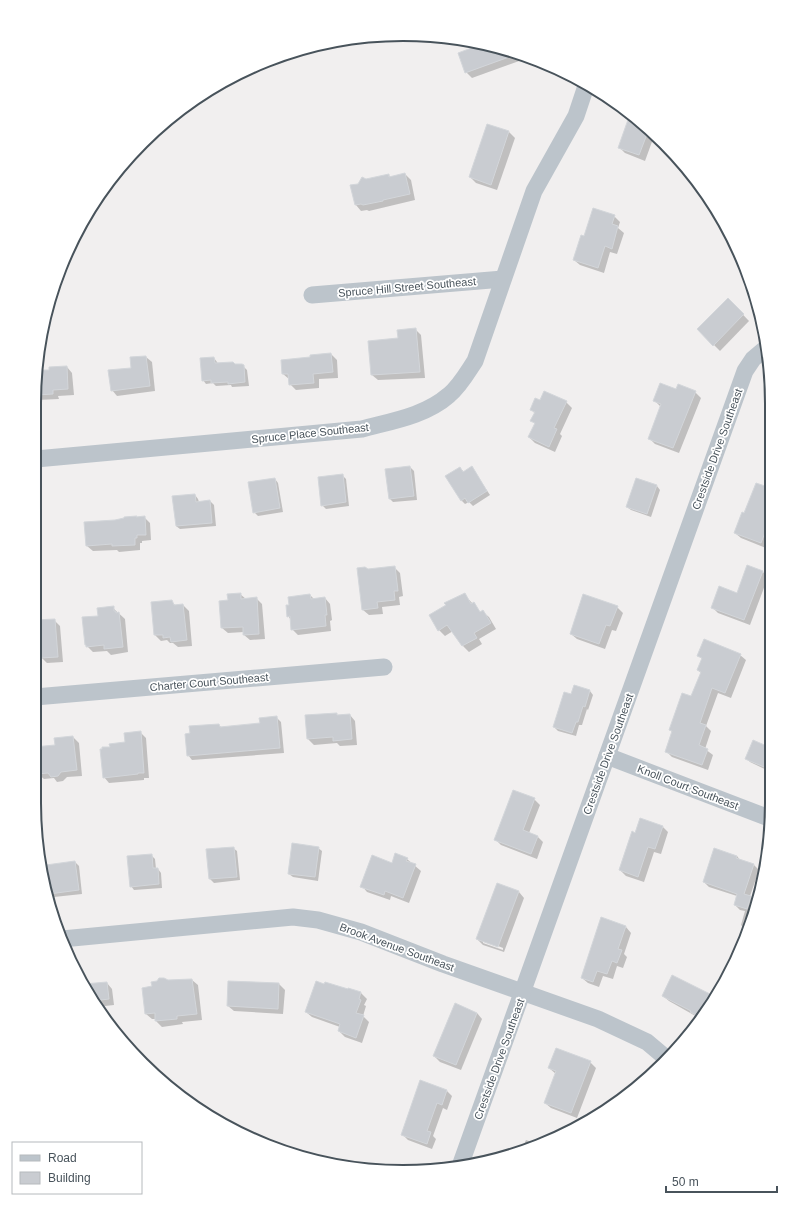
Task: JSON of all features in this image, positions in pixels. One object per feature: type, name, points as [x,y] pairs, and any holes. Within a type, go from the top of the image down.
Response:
[{"type":"street","name":"Spruce Place Southeast","points":[[41,458],[362,429],[408,417],[432,408],[449,395],[465,378],[475,361],[534,191],[576,116],[585,90]]},
{"type":"street","name":"Spruce Hill Street Southeast","points":[[312,295],[503,280]]},
{"type":"street","name":"Crestside Drive Southeast","points":[[462,1160],[745,371],[753,359],[761,352]]},
{"type":"street","name":"Charter Court Southeast","points":[[41,696],[384,667]]},
{"type":"street","name":"Knoll Court Southeast","points":[[607,756],[764,816]]},
{"type":"street","name":"Brook Avenue Southeast","points":[[68,938],[294,917],[318,920],[361,932],[444,964],[598,1019],[647,1042],[663,1055]]},
{"type":"building","points":[[472,48],[509,57],[465,73],[458,53]]},
{"type":"building","points":[[628,120],[647,135],[639,155],[618,148]]},
{"type":"building","points":[[487,124],[509,131],[491,185],[469,177]]},
{"type":"building","points":[[405,173],[410,194],[363,205],[355,205],[350,185],[358,184],[362,177],[366,179],[389,174],[389,177]]},
{"type":"building","points":[[593,208],[615,215],[612,224],[618,226],[612,249],[605,246],[598,268],[573,260],[581,235],[584,236]]},
{"type":"building","points":[[728,298],[744,314],[713,346],[697,329]]},
{"type":"building","points":[[416,328],[420,372],[371,375],[368,341],[398,338],[397,330]]},
{"type":"building","points":[[331,353],[333,372],[313,374],[314,383],[289,385],[288,374],[282,374],[281,360]]},
{"type":"building","points":[[146,356],[150,386],[111,391],[108,370],[131,368],[130,357]]},
{"type":"building","points":[[214,357],[215,363],[233,362],[235,364],[244,365],[245,382],[228,384],[228,382],[211,383],[211,380],[202,381],[200,358]]},
{"type":"building","points":[[67,366],[68,389],[53,390],[53,394],[41,395],[43,370],[49,370],[49,367]]},
{"type":"building","points":[[660,383],[676,389],[678,384],[696,391],[673,448],[648,439],[661,404],[653,401]]},
{"type":"building","points":[[544,391],[567,401],[554,428],[557,429],[549,447],[528,437],[535,423],[530,421],[535,412],[530,410],[535,398],[540,400]]},
{"type":"building","points":[[410,466],[414,496],[389,499],[385,469]]},
{"type":"building","points":[[472,466],[487,491],[468,503],[465,498],[461,501],[445,476],[460,467],[463,472]]},
{"type":"building","points":[[343,474],[346,502],[321,506],[318,477]]},
{"type":"building","points":[[275,478],[280,508],[253,513],[248,482]]},
{"type":"building","points":[[636,478],[657,485],[647,514],[626,507]]},
{"type":"building","points":[[756,483],[765,486],[765,532],[761,543],[734,533],[742,512],[744,513]]},
{"type":"building","points":[[195,494],[196,502],[210,500],[212,523],[176,526],[172,496]]},
{"type":"building","points":[[137,516],[136,517],[145,516],[146,535],[137,535],[137,538],[135,538],[135,545],[112,546],[112,544],[86,546],[84,522],[115,520],[124,517]]},
{"type":"building","points":[[747,565],[763,571],[744,620],[711,608],[719,586],[737,593]]},
{"type":"building","points":[[395,566],[398,591],[394,591],[395,600],[377,602],[378,608],[362,610],[357,568],[365,567],[368,569]]},
{"type":"building","points":[[241,593],[241,599],[257,597],[259,634],[243,635],[243,627],[221,628],[219,601],[228,600],[227,594]]},
{"type":"building","points":[[465,593],[471,604],[474,602],[480,612],[483,610],[491,623],[474,633],[477,638],[462,646],[447,625],[438,631],[429,615],[446,605],[444,603]]},
{"type":"building","points":[[310,594],[311,599],[325,597],[327,615],[325,615],[326,626],[291,630],[290,616],[287,617],[286,605],[289,605],[288,597]]},
{"type":"building","points":[[583,594],[618,606],[610,626],[606,625],[599,644],[570,634]]},
{"type":"building","points":[[172,600],[174,605],[183,604],[187,640],[171,642],[170,637],[163,638],[163,635],[154,635],[151,602]]},
{"type":"building","points":[[114,606],[114,611],[116,611],[116,613],[119,612],[123,647],[104,649],[104,645],[86,647],[82,617],[98,616],[97,608]]},
{"type":"building","points":[[55,619],[58,657],[41,658],[41,620]]},
{"type":"building","points":[[704,639],[741,654],[725,693],[712,688],[700,723],[706,725],[699,745],[708,749],[702,765],[665,752],[672,731],[669,730],[682,693],[691,696],[701,672],[697,670],[702,658],[697,656]]},
{"type":"building","points":[[574,685],[590,690],[585,707],[583,706],[578,722],[576,722],[572,733],[553,727],[564,692],[571,694]]},
{"type":"building","points":[[337,713],[337,715],[350,714],[352,739],[333,741],[333,737],[307,739],[305,715]]},
{"type":"building","points":[[277,716],[280,748],[187,756],[185,734],[190,733],[189,726],[219,724],[220,727],[260,723],[259,718]]},
{"type":"building","points":[[141,731],[144,773],[103,778],[100,749],[102,749],[102,747],[110,747],[109,744],[125,742],[124,733]]},
{"type":"building","points":[[73,736],[77,770],[61,772],[58,776],[51,777],[48,773],[41,774],[41,746],[55,745],[54,738]]},
{"type":"building","points":[[753,740],[765,745],[765,767],[745,759]]},
{"type":"building","points":[[513,790],[535,798],[523,830],[538,836],[531,854],[494,840]]},
{"type":"building","points":[[640,818],[663,826],[655,849],[648,847],[638,877],[619,870],[632,831],[635,833]]},
{"type":"building","points":[[292,843],[319,847],[315,877],[288,874]]},
{"type":"building","points":[[234,847],[237,877],[209,879],[206,849]]},
{"type":"building","points":[[714,848],[754,864],[744,894],[751,896],[747,909],[734,905],[737,894],[703,882]]},
{"type":"building","points":[[395,853],[408,858],[406,861],[416,864],[403,898],[385,891],[384,895],[360,887],[372,855],[392,863]]},
{"type":"building","points":[[152,854],[153,868],[158,868],[159,884],[130,887],[127,856]]},
{"type":"building","points":[[75,861],[79,890],[52,894],[46,865]]},
{"type":"building","points":[[497,883],[519,891],[498,947],[476,939]]},
{"type":"building","points":[[601,917],[626,926],[618,949],[622,950],[617,963],[612,961],[607,974],[597,971],[593,982],[581,978]]},
{"type":"building","points":[[672,975],[710,994],[696,1015],[662,996]]},
{"type":"building","points":[[159,978],[168,980],[192,979],[197,1014],[177,1016],[177,1019],[155,1021],[155,1013],[145,1014],[142,988],[152,986],[151,982],[157,981]]},
{"type":"building","points":[[228,981],[279,983],[278,1009],[227,1006]]},
{"type":"building","points":[[316,981],[361,992],[359,999],[361,1000],[356,1013],[364,1015],[356,1038],[338,1031],[340,1024],[305,1012]]},
{"type":"building","points":[[107,982],[109,999],[100,1000],[89,984]]},
{"type":"building","points":[[455,1003],[477,1013],[456,1065],[433,1056]]},
{"type":"building","points":[[556,1048],[591,1061],[571,1113],[544,1103],[556,1071],[548,1068]]},
{"type":"building","points":[[420,1080],[447,1090],[442,1105],[437,1103],[427,1131],[431,1132],[427,1144],[401,1135]]}]
